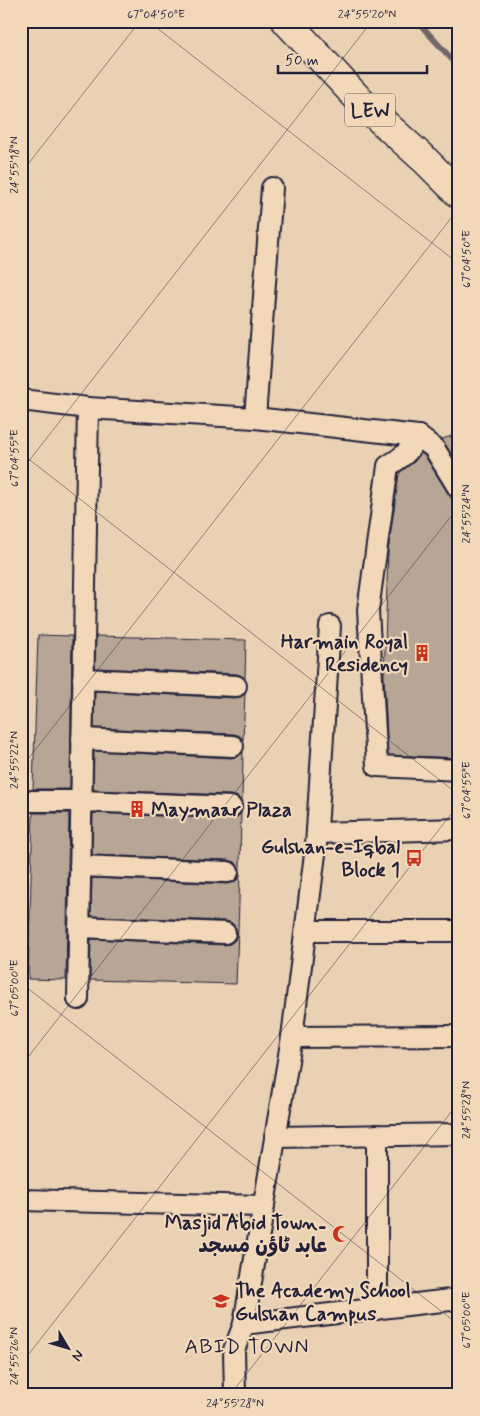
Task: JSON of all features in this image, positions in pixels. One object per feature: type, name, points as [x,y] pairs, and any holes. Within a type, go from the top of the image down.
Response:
[{"type":"highway","name":"LEW","points":[[286,21],[365,106],[426,161],[459,194]]},
{"type":"street","points":[[255,418],[272,188]]},
{"type":"street","points":[[21,400],[88,408],[255,418],[418,436],[434,448],[459,489]]},
{"type":"street","points":[[78,999],[88,408]]},
{"type":"street","points":[[418,436],[412,447],[403,457],[388,466],[368,610],[377,766],[459,770]]},
{"type":"street","points":[[235,1395],[234,1350],[244,1324],[292,1037],[306,931],[317,833],[330,626]]},
{"type":"street","points":[[83,679],[236,686]]},
{"type":"street","points":[[82,739],[233,746]]},
{"type":"street","points":[[21,801],[81,801],[231,807]]},
{"type":"street","points":[[317,833],[459,829]]},
{"type":"street","points":[[80,866],[228,872]]},
{"type":"street","points":[[79,927],[225,933]]},
{"type":"street","points":[[306,931],[459,931]]},
{"type":"street","points":[[292,1037],[459,1036]]},
{"type":"street","points":[[276,1136],[459,1134]]},
{"type":"street","points":[[377,1135],[377,1309]]},
{"type":"street","points":[[21,1200],[264,1206]]},
{"type":"street","points":[[244,1324],[459,1299]]},
{"type":"building","points":[[459,434],[459,466],[442,439]]},
{"type":"building","name":"Harmain Royal Residency","points":[[421,453],[425,456],[449,495],[459,501],[459,758],[388,755],[384,677],[388,552],[399,473],[414,462]]},
{"type":"building","points":[[38,635],[72,636],[70,789],[33,789]]},
{"type":"building","points":[[96,636],[246,640],[245,679],[237,674],[95,668]]},
{"type":"building","points":[[95,691],[235,698],[245,694],[243,740],[240,736],[234,734],[94,728]]},
{"type":"building","points":[[94,751],[232,758],[239,756],[243,752],[242,802],[238,797],[231,795],[93,790]]},
{"type":"building","points":[[33,813],[69,813],[66,980],[28,979]]},
{"type":"building","points":[[93,813],[231,819],[241,813],[240,871],[235,862],[228,860],[92,855]]},
{"type":"building","points":[[240,874],[236,984],[90,980],[91,939],[225,945],[235,940],[237,933],[232,923],[225,921],[91,916],[92,878],[228,884],[238,879]]},
{"type":"waterway","points":[[417,21],[459,67]]},
{"type":"place","name":"Harmain Royal Residency","points":[[422,653]]},
{"type":"place","name":"Maymaar Plaza","points":[[137,809]]},
{"type":"place","name":"Gulshan-e-Iqbal Block 1","points":[[414,858]]},
{"type":"place","name":"Masjid Abid Town۔ عابد ٹاؤن مسجد","points":[[341,1234]]},
{"type":"place","name":"The Academy School Gulshan Campus","points":[[221,1301]]},
{"type":"district","name":"ABID TOWN","points":[[247,1346]]}]
